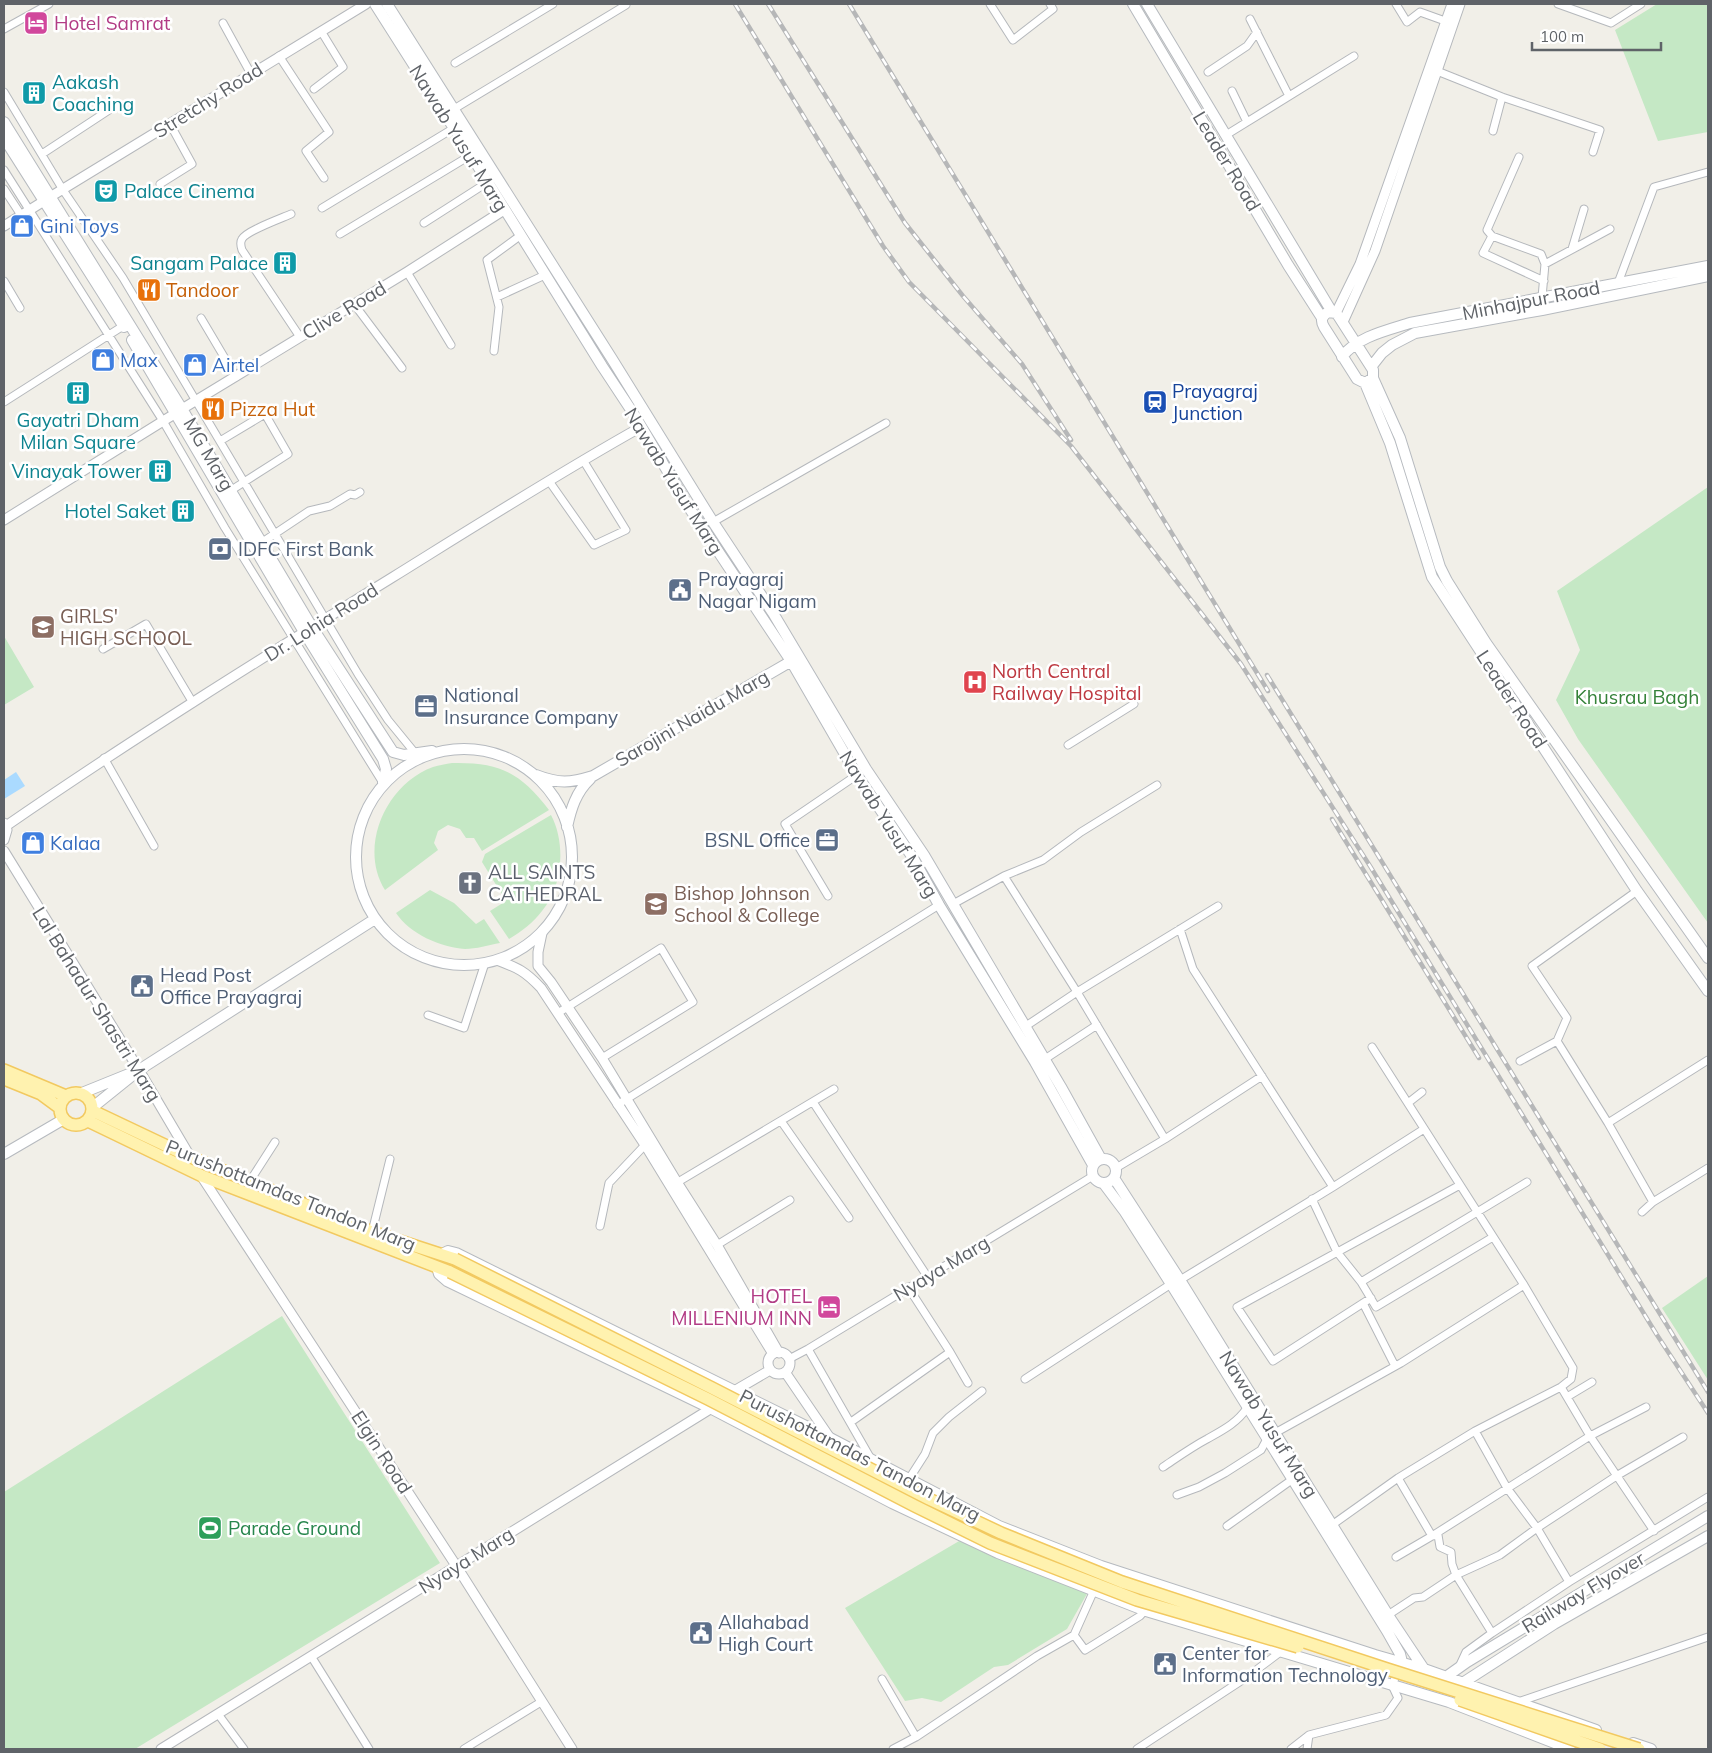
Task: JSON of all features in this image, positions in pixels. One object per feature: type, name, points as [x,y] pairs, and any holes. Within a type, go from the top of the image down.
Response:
[{"type":"main road","name":"Nawab Yusuf Marg","points":[[375,4],[641,427],[697,520],[795,659],[857,775],[913,858],[939,905],[1035,1062],[1096,1167]]},
{"type":"main road","name":"Nawab Yusuf Marg","points":[[387,4],[608,351],[795,659],[924,855],[1045,1059],[1096,1167]]},
{"type":"main road","name":"Leader Road","points":[[1132,4],[1288,265],[1322,318]]},
{"type":"main road","name":"Leader Road","points":[[1147,4],[1337,316],[1371,367]]},
{"type":"main road","name":"MG Marg","points":[[4,122],[47,199],[123,326],[179,411],[383,759],[386,769],[384,783]]},
{"type":"main road","name":"MG Marg","points":[[4,138],[47,199],[230,492],[261,543],[308,630],[393,752],[404,755],[463,748],[481,750],[498,754],[514,761],[533,774]]},
{"type":"main road","name":"Minhajpur Road","points":[[1342,357],[1357,344],[1410,323],[1708,266]]},
{"type":"main road","name":"Minhajpur Road","points":[[1371,367],[1382,353],[1392,345],[1414,333],[1542,310],[1708,276]]},
{"type":"main road","points":[[1329,335],[1336,333],[1340,328],[1337,316],[1328,312],[1322,318],[1323,325],[1342,357],[1357,379],[1369,380],[1374,374],[1371,367]]},
{"type":"main road","name":"Leader Road","points":[[1369,380],[1400,438],[1440,566],[1447,581],[1486,643],[1708,958]]},
{"type":"main road","name":"Leader Road","points":[[1369,380],[1432,577],[1637,891],[1708,991]]},
{"type":"main road","name":"Sarojini Naidu Marg","points":[[593,776],[795,659]]},
{"type":"main road","points":[[432,751],[404,766],[384,783],[372,798],[358,831],[356,868],[366,903],[375,919],[387,932],[400,944],[424,957],[449,964],[485,963],[513,955],[542,933],[556,916],[568,883],[571,855],[567,828],[556,801],[533,774]]},
{"type":"main road","points":[[533,774],[558,783],[575,782],[593,776]]},
{"type":"main road","points":[[567,828],[574,801],[582,787],[593,776]]},
{"type":"main road","points":[[4,1079],[41,1094],[74,1125],[80,1125],[139,1070],[375,919]]},
{"type":"main road","points":[[4,1070],[66,1096]]},
{"type":"main road","points":[[62,1114],[62,1100],[71,1093],[82,1093],[139,1070]]},
{"type":"main road","points":[[82,1093],[90,1100],[91,1113]]},
{"type":"main road","name":"Purushottamdas Tandon Marg","points":[[91,1113],[190,1157],[372,1232],[442,1254],[448,1251],[456,1253],[830,1438],[999,1526],[1101,1566],[1367,1652],[1424,1668],[1651,1749]]},
{"type":"main road","name":"Purushottamdas Tandon Marg","points":[[91,1113],[202,1176],[437,1267],[439,1274],[447,1281],[712,1409],[892,1503],[981,1546],[1146,1611],[1424,1694],[1570,1749]]},
{"type":"main road","points":[[4,1154],[62,1114]]},
{"type":"main road","points":[[1108,1159],[1113,1162],[1116,1168],[1114,1178],[1104,1184],[1097,1181],[1096,1167],[1108,1159]]},
{"type":"main road","name":"Nawab Yusuf Marg","points":[[1114,1178],[1271,1436],[1332,1525],[1388,1615],[1424,1668]]},
{"type":"main road","name":"Nawab Yusuf Marg","points":[[1104,1184],[1176,1282],[1247,1408],[1271,1436],[1293,1479],[1396,1646],[1402,1662]]},
{"type":"main road","points":[[442,1254],[712,1388],[929,1500],[1001,1533],[1122,1582],[1639,1749]]},
{"type":"main road","points":[[437,1267],[708,1399],[906,1502],[990,1542],[1137,1600],[1384,1673],[1600,1749]]},
{"type":"main road","name":"Railway Flyover","points":[[1424,1694],[1446,1676],[1476,1657],[1708,1516]]},
{"type":"main road","name":"Railway Flyover","points":[[1439,1699],[1494,1661],[1554,1624],[1708,1536]]},
{"type":"street","points":[[4,29],[49,4]]},
{"type":"street","name":"Stretchy Road","points":[[4,226],[366,4]]},
{"type":"street","points":[[455,63],[553,4]]},
{"type":"street","points":[[990,4],[1013,40],[1053,8],[1050,4]]},
{"type":"street","points":[[1396,4],[1407,22],[1420,12],[1445,21]]},
{"type":"street","points":[[1337,316],[1360,264],[1452,4]]},
{"type":"street","points":[[1337,316],[1378,243],[1460,4]]},
{"type":"street","points":[[1558,4],[1611,23],[1641,4]]},
{"type":"street","points":[[454,109],[626,5]]},
{"type":"street","points":[[1250,19],[1289,96]]},
{"type":"street","points":[[223,22],[251,74]]},
{"type":"street","points":[[314,89],[344,67],[321,31]]},
{"type":"street","points":[[1208,72],[1248,46],[1257,32]]},
{"type":"street","points":[[279,56],[329,132],[306,151],[324,178]]},
{"type":"street","points":[[1226,135],[1354,56]]},
{"type":"street","points":[[1437,71],[1502,97],[1600,130],[1593,152]]},
{"type":"street","points":[[1232,91],[1247,122]]},
{"type":"street","points":[[4,92],[64,190],[118,270],[378,705],[414,753]]},
{"type":"street","points":[[1494,131],[1502,97]]},
{"type":"street","points":[[42,154],[109,110]]},
{"type":"street","points":[[160,184],[192,164],[170,124]]},
{"type":"street","points":[[322,208],[454,128]]},
{"type":"street","points":[[340,234],[471,155]]},
{"type":"street","points":[[1519,157],[1487,230],[1492,236],[1541,254],[1545,264],[1542,297]]},
{"type":"street","points":[[4,170],[163,421],[225,528],[384,783]]},
{"type":"street","points":[[1618,283],[1654,187],[1708,172]]},
{"type":"street","points":[[424,223],[488,182]]},
{"type":"street","points":[[4,189],[21,215]]},
{"type":"street","points":[[1572,249],[1584,209]]},
{"type":"street","name":"Clive Road","points":[[4,520],[407,272],[504,210]]},
{"type":"street","points":[[291,214],[257,228],[242,237],[241,240],[242,250],[300,337]]},
{"type":"street","points":[[1545,264],[1610,229]]},
{"type":"street","points":[[494,351],[499,307],[487,260],[521,235]]},
{"type":"street","points":[[1492,236],[1483,253],[1544,281]]},
{"type":"street","points":[[407,272],[451,345]]},
{"type":"street","points":[[497,297],[545,275]]},
{"type":"street","points":[[4,281],[20,308]]},
{"type":"street","points":[[354,304],[402,368]]},
{"type":"street","points":[[201,318],[236,377]]},
{"type":"street","points":[[4,402],[123,326]]},
{"type":"street","points":[[220,441],[265,414],[288,454],[230,492]]},
{"type":"street","points":[[713,522],[886,423]]},
{"type":"street","name":"Dr. Lohia Road","points":[[5,825],[104,758],[293,639],[583,460],[641,427]]},
{"type":"street","points":[[549,481],[594,545],[626,530],[583,460]]},
{"type":"street","points":[[261,543],[309,511],[330,506],[350,494],[355,496],[360,492]]},
{"type":"street","points":[[1446,599],[1455,593]]},
{"type":"street","points":[[103,649],[146,624],[194,703]]},
{"type":"street","points":[[1068,745],[1134,704]]},
{"type":"street","points":[[104,758],[154,846]]},
{"type":"street","points":[[828,896],[785,824],[857,775]]},
{"type":"street","points":[[952,904],[1004,876],[1043,860],[1081,832],[1157,785]]},
{"type":"street","points":[[4,840],[7,834],[5,825]]},
{"type":"street","name":"Lal Bahadur Shastri Marg","points":[[4,851],[139,1070],[190,1157]]},
{"type":"street","points":[[1004,876],[1077,992],[1165,1139]]},
{"type":"street","points":[[1520,1061],[1557,1041],[1567,1018],[1532,966],[1637,891]]},
{"type":"street","points":[[617,1104],[939,905]]},
{"type":"street","points":[[1026,1026],[1077,992],[1218,906]]},
{"type":"street","points":[[1180,929],[1193,969],[1333,1187]]},
{"type":"street","points":[[542,933],[538,952],[538,966],[551,982],[602,1058],[674,1184],[776,1354]]},
{"type":"street","points":[[558,1013],[661,948],[692,1002],[602,1058]]},
{"type":"street","points":[[497,960],[521,969],[541,988],[645,1145],[717,1244],[776,1354]]},
{"type":"street","points":[[428,1015],[464,1028],[485,963]]},
{"type":"street","points":[[1045,1059],[1097,1025]]},
{"type":"street","points":[[1557,1041],[1608,1122],[1653,1202]]},
{"type":"street","points":[[1332,1525],[1398,1478],[1476,1431],[1561,1387],[1571,1379],[1573,1368],[1524,1285],[1372,1047]]},
{"type":"street","points":[[1608,1122],[1708,1060]]},
{"type":"street","points":[[1116,1168],[1165,1139],[1262,1076]]},
{"type":"street","points":[[674,1184],[834,1088]]},
{"type":"street","points":[[1408,1103],[1422,1092]]},
{"type":"street","points":[[813,1102],[926,1276]]},
{"type":"street","points":[[781,1121],[849,1218]]},
{"type":"street","points":[[1025,1379],[1176,1282],[1333,1187],[1424,1129]]},
{"type":"street","points":[[250,1181],[275,1142]]},
{"type":"street","points":[[600,1226],[609,1183],[645,1145]]},
{"type":"street","name":"Elgin Road","points":[[190,1157],[457,1567],[572,1749]]},
{"type":"street","points":[[372,1232],[390,1158]]},
{"type":"street","name":"Nyaya Marg","points":[[789,1359],[926,1276],[1096,1167]]},
{"type":"street","points":[[1642,1212],[1653,1202],[1708,1168]]},
{"type":"street","points":[[1361,1282],[1527,1182]]},
{"type":"street","points":[[1371,1298],[1273,1361],[1237,1307],[1460,1185]]},
{"type":"street","points":[[1312,1199],[1337,1252],[1361,1282],[1376,1307],[1493,1237]]},
{"type":"street","points":[[717,1244],[790,1200]]},
{"type":"street","points":[[1177,1495],[1199,1487],[1225,1472],[1261,1450],[1271,1436],[1395,1366],[1524,1285]]},
{"type":"street","points":[[908,1287],[968,1383]]},
{"type":"street","points":[[1363,1303],[1395,1366]]},
{"type":"street","points":[[808,1349],[872,1460]]},
{"type":"street","points":[[851,1422],[950,1352]]},
{"type":"street","points":[[776,1354],[785,1354],[789,1359],[789,1368],[785,1372],[777,1374],[770,1370],[768,1363],[776,1354]]},
{"type":"street","name":"Nyaya Marg","points":[[161,1749],[457,1567],[607,1472],[712,1409],[733,1390],[770,1370]]},
{"type":"street","points":[[785,1372],[830,1438]]},
{"type":"street","points":[[1567,1397],[1592,1382]]},
{"type":"street","points":[[1561,1387],[1590,1436],[1654,1531]]},
{"type":"street","points":[[909,1480],[925,1454],[933,1433],[982,1391]]},
{"type":"street","points":[[1396,1558],[1590,1436],[1646,1407]]},
{"type":"street","points":[[1163,1466],[1220,1433],[1240,1418],[1247,1408]]},
{"type":"street","points":[[1476,1431],[1507,1488],[1537,1528],[1569,1582]]},
{"type":"street","points":[[1388,1615],[1414,1598],[1423,1597],[1456,1575],[1500,1556],[1537,1528],[1618,1475],[1683,1436]]},
{"type":"street","points":[[1398,1478],[1432,1536]]},
{"type":"street","points":[[1228,1526],[1293,1479]]},
{"type":"street","points":[[1459,1668],[1466,1652],[1492,1632],[1569,1582],[1708,1497]]},
{"type":"street","points":[[1432,1536],[1438,1535],[1440,1547],[1451,1552],[1452,1564],[1456,1575],[1492,1632]]},
{"type":"street","points":[[893,1749],[916,1737],[1015,1670],[1074,1635],[1094,1590],[1101,1566]]},
{"type":"street","points":[[1074,1635],[1085,1650],[1146,1611],[1165,1586]]},
{"type":"street","points":[[1137,1749],[1247,1678],[1281,1652],[1302,1630]]},
{"type":"street","points":[[1518,1702],[1708,1637]]},
{"type":"street","points":[[311,1656],[369,1749]]},
{"type":"street","points":[[1291,1749],[1308,1735],[1386,1715],[1398,1698],[1392,1684],[1402,1662]]},
{"type":"street","points":[[882,1679],[916,1737]]},
{"type":"street","points":[[464,1749],[541,1702]]},
{"type":"street","points":[[218,1714],[244,1749]]},
{"type":"street","points":[[1307,1749],[1308,1735]]},
{"type":"green space","points":[[1657,4],[1708,4],[1708,132],[1658,141],[1615,30]]},
{"type":"green space","name":"Khusrau Bagh","points":[[1708,487],[1708,923],[1578,739],[1556,700],[1580,650],[1557,591]]},
{"type":"green space","points":[[4,636],[34,687],[4,705]]},
{"type":"green space","points":[[452,763],[496,767],[507,772],[528,786],[549,810],[482,851],[474,838],[466,838],[460,829],[448,825],[438,831],[434,843],[438,850],[385,890],[377,873],[374,855],[381,819],[390,802],[402,787],[416,775],[433,767]]},
{"type":"green space","points":[[551,815],[559,838],[560,851],[558,877],[554,889],[549,901],[539,915],[509,939],[490,911],[506,901],[482,862],[485,854]]},
{"type":"green space","points":[[430,890],[454,903],[476,924],[484,919],[500,943],[469,949],[455,948],[426,938],[409,927],[396,913]]},
{"type":"green space","points":[[1708,1276],[1708,1380],[1662,1308]]},
{"type":"green space","name":"Parade Ground","points":[[282,1316],[440,1563],[135,1749],[4,1749],[4,1492]]},
{"type":"green space","points":[[966,1537],[1092,1585],[1067,1629],[1008,1665],[994,1667],[941,1702],[922,1698],[905,1701],[845,1608]]},
{"type":"water","points":[[16,772],[25,786],[4,799],[4,780]]},
{"type":"railway","points":[[735,4],[883,246],[909,282],[1071,446],[1241,664],[1370,866],[1657,1335],[1708,1413]]},
{"type":"railway","points":[[768,4],[905,223],[963,296],[1022,364],[1071,440]]},
{"type":"railway","points":[[849,4],[1268,691]]},
{"type":"railway","points":[[1267,675],[1708,1392]]},
{"type":"railway","points":[[1332,819],[1479,1058]]},
{"type":"place","name":"Hotel Samrat","points":[[36,23]]},
{"type":"place","name":"Aakash Coaching","points":[[34,93]]},
{"type":"place","name":"Palace Cinema","points":[[106,191]]},
{"type":"place","name":"Gini Toys","points":[[22,226]]},
{"type":"place","name":"Sangam Palace","points":[[285,263]]},
{"type":"place","name":"Tandoor","points":[[149,290]]},
{"type":"place","name":"Max","points":[[103,360]]},
{"type":"place","name":"Airtel","points":[[195,365]]},
{"type":"place","name":"Gayatri Dham Milan Square","points":[[78,393]]},
{"type":"place","name":"Prayagraj Junction","points":[[1155,402]]},
{"type":"place","name":"Pizza Hut","points":[[213,409]]},
{"type":"place","name":"Vinayak Tower","points":[[160,471]]},
{"type":"place","name":"Hotel Saket","points":[[183,511]]},
{"type":"place","name":"IDFC First Bank","points":[[220,549]]},
{"type":"place","name":"Prayagraj Nagar Nigam","points":[[680,590]]},
{"type":"place","name":"GIRLS' HIGH SCHOOL","points":[[43,627]]},
{"type":"place","name":"North Central Railway Hospital","points":[[975,682]]},
{"type":"place","name":"National Insurance Company","points":[[426,706]]},
{"type":"place","name":"BSNL Office","points":[[827,840]]},
{"type":"place","name":"Kalaa","points":[[33,843]]},
{"type":"place","name":"ALL SAINTS CATHEDRAL","points":[[470,883]]},
{"type":"place","name":"Bishop Johnson School & College","points":[[656,904]]},
{"type":"place","name":"Head Post Office Prayagraj","points":[[142,986]]},
{"type":"place","name":"HOTEL MILLENIUM INN","points":[[829,1307]]},
{"type":"place","name":"Parade Ground","points":[[210,1528]]},
{"type":"place","name":"Allahabad High Court","points":[[701,1633]]},
{"type":"place","name":"Center for Information Technology","points":[[1165,1664]]}]
